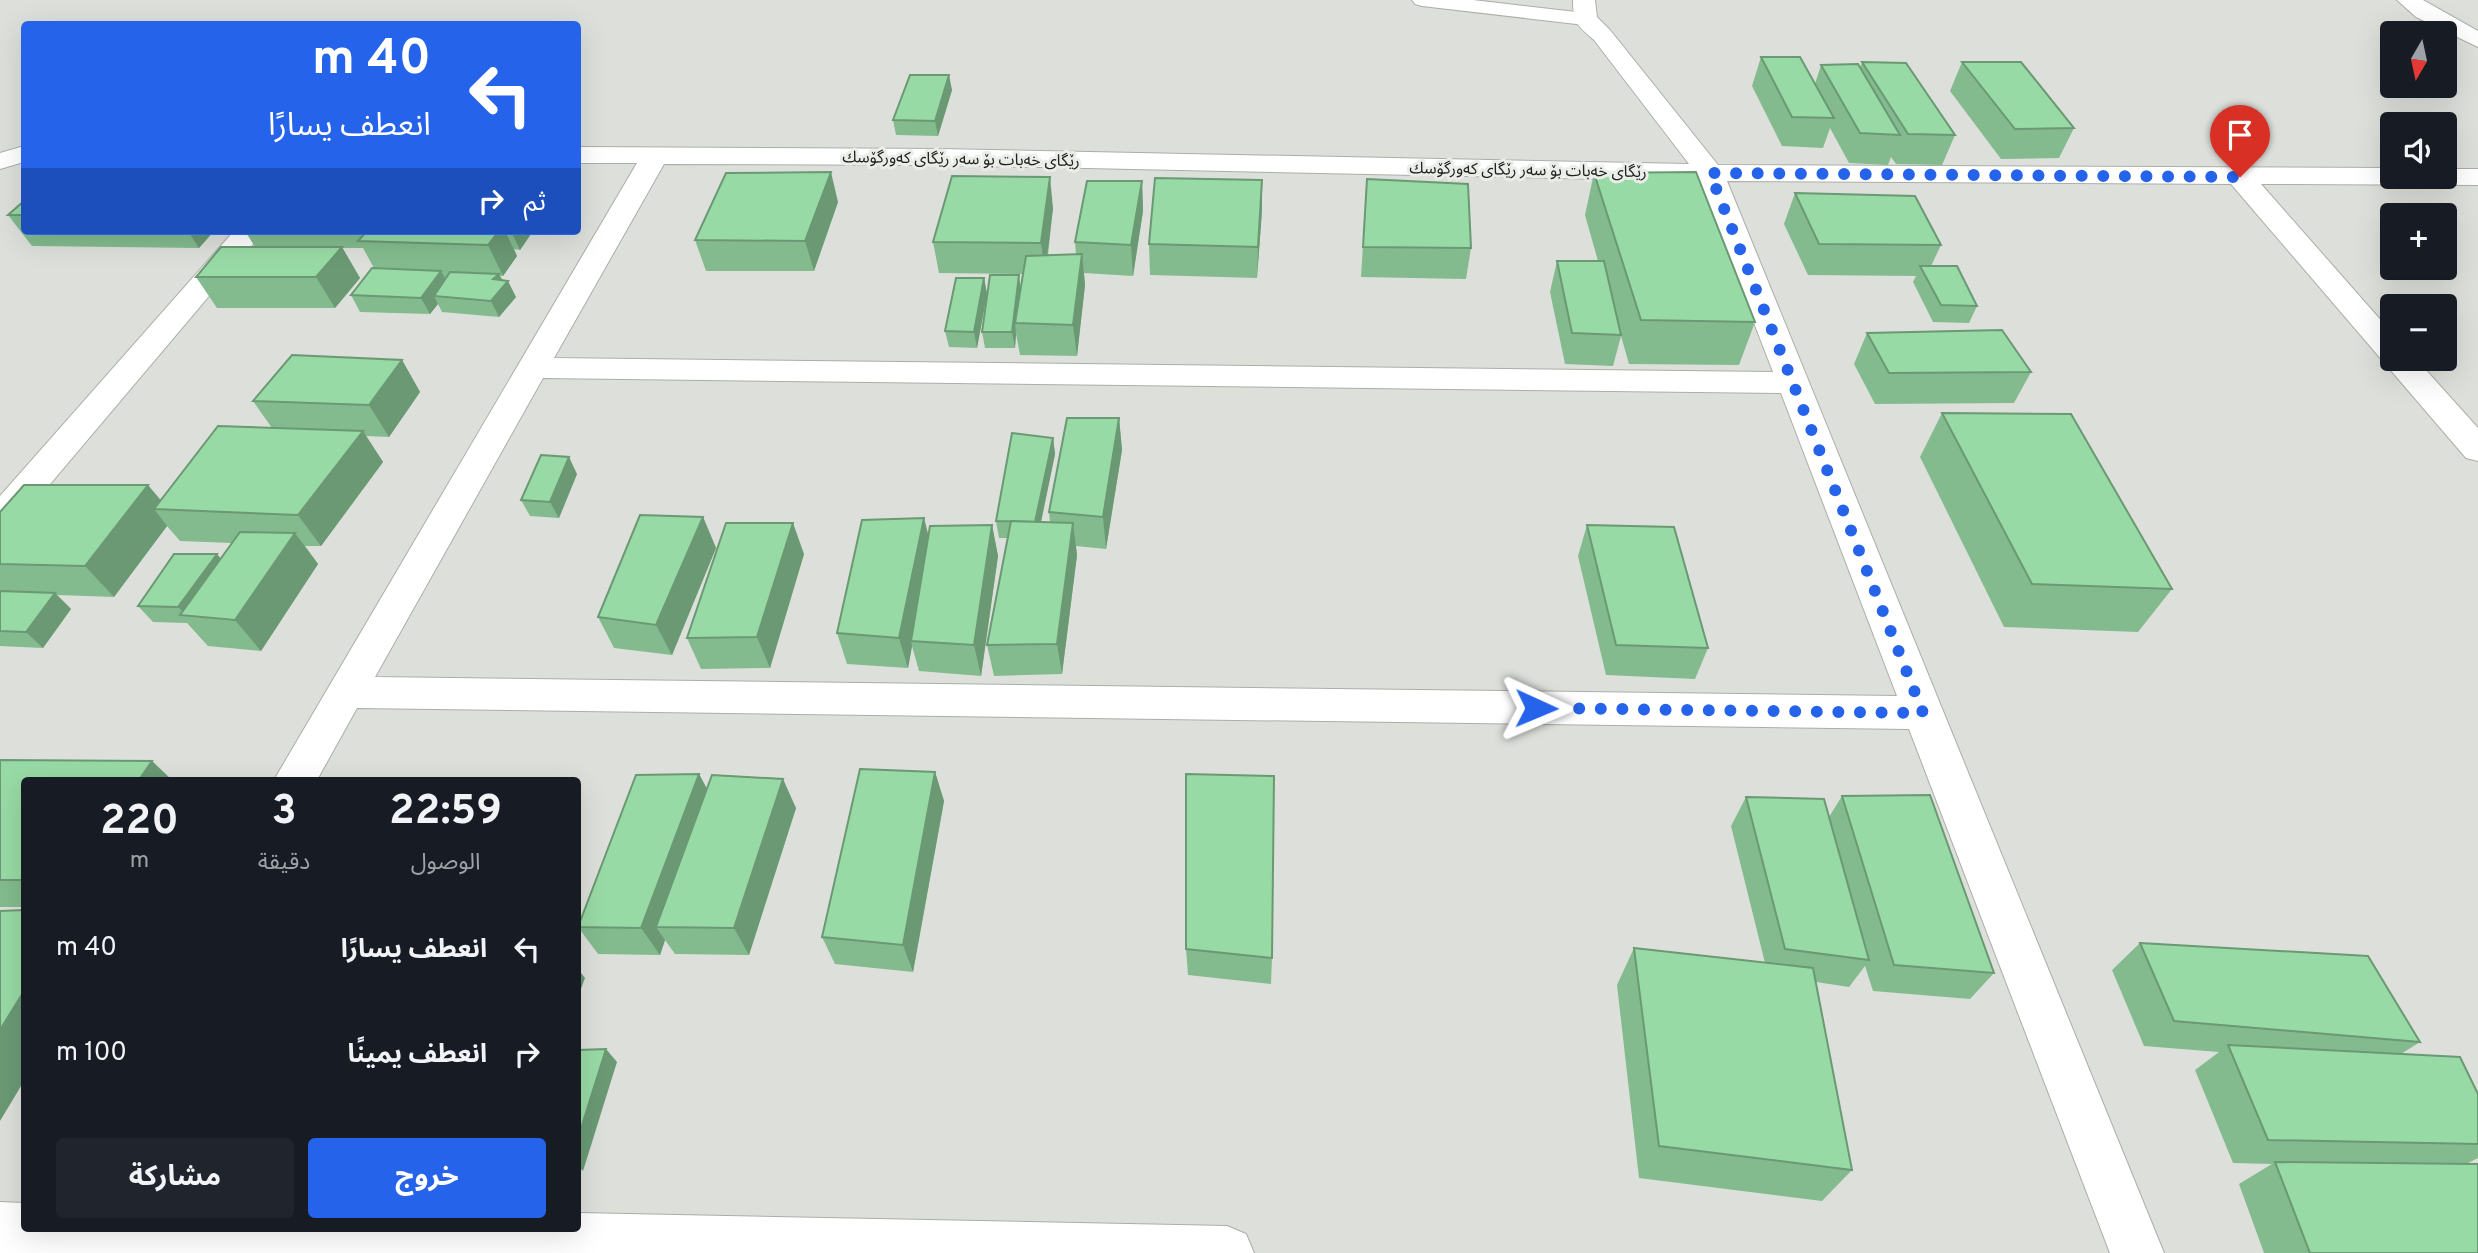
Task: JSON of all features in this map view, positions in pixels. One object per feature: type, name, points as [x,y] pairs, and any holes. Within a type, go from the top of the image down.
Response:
[{"type":"street","points":[[2408,0],[2424,12],[2478,40]]},
{"type":"street","points":[[1585,10],[1710,173],[2137,1253]]},
{"type":"street","points":[[0,161],[21,155]]},
{"type":"street","name":"رێگاى خەبات بۆ سەر رێگاى كەورگۆسك","points":[[581,155],[940,157],[1710,173],[2478,177]]},
{"type":"street","points":[[297,777],[655,155]]},
{"type":"street","points":[[2240,177],[2380,338]]},
{"type":"street","points":[[0,519],[247,235]]},
{"type":"street","points":[[533,368],[1793,383]]},
{"type":"street","points":[[2409,371],[2478,450]]},
{"type":"street","points":[[346,692],[1923,713]]},
{"type":"street","points":[[136,1232],[805,1250],[1227,1253]]},
{"type":"lane","points":[[1422,0],[1585,10]]},
{"type":"building","points":[[1761,57],[1800,57],[1834,118],[1792,117]]},
{"type":"building","points":[[1862,62],[1906,63],[1955,135],[1908,134]]},
{"type":"building","points":[[1962,62],[2021,62],[2074,128],[2015,129]]},
{"type":"building","points":[[1858,64],[1900,135],[1860,133],[1821,65]]},
{"type":"building","points":[[910,75],[949,75],[935,121],[893,120]]},
{"type":"building","points":[[831,172],[805,241],[695,240],[726,173]]},
{"type":"building","points":[[1696,172],[1755,322],[1641,320],[1594,173]]},
{"type":"building","points":[[952,176],[1050,177],[1041,243],[933,242]]},
{"type":"building","points":[[1155,178],[1262,180],[1258,247],[1149,244]]},
{"type":"building","points":[[1367,179],[1468,184],[1471,248],[1363,247]]},
{"type":"building","points":[[1087,181],[1142,181],[1131,245],[1075,242]]},
{"type":"building","points":[[1795,193],[1915,196],[1941,245],[1819,244]]},
{"type":"building","points":[[21,204],[21,215],[8,215]]},
{"type":"building","points":[[363,235],[496,235],[488,245],[358,241]]},
{"type":"building","points":[[221,247],[342,247],[316,277],[196,277]]},
{"type":"building","points":[[1082,254],[1073,325],[1015,323],[1026,256]]},
{"type":"building","points":[[1557,261],[1604,261],[1621,335],[1572,333]]},
{"type":"building","points":[[1920,266],[1957,266],[1977,306],[1941,305]]},
{"type":"building","points":[[372,268],[441,271],[421,298],[351,295]]},
{"type":"building","points":[[450,272],[499,274],[493,279],[508,281],[491,301],[434,296]]},
{"type":"building","points":[[990,275],[1019,275],[1012,332],[982,332]]},
{"type":"building","points":[[956,278],[984,278],[974,332],[945,331]]},
{"type":"building","points":[[2002,330],[2031,372],[1889,373],[1867,333]]},
{"type":"building","points":[[292,355],[402,360],[369,405],[253,401]]},
{"type":"building","points":[[1942,413],[2071,414],[2172,589],[2032,584]]},
{"type":"building","points":[[1067,418],[1119,418],[1103,517],[1049,512]]},
{"type":"building","points":[[218,426],[363,431],[298,515],[154,509]]},
{"type":"building","points":[[1012,433],[1053,438],[1035,522],[996,521]]},
{"type":"building","points":[[541,455],[569,457],[550,502],[521,500]]},
{"type":"building","points":[[24,485],[148,485],[85,566],[0,564],[0,512]]},
{"type":"building","points":[[640,515],[703,517],[656,625],[598,617]]},
{"type":"building","points":[[924,518],[899,638],[837,633],[862,520]]},
{"type":"building","points":[[1011,521],[1073,523],[1057,644],[987,645]]},
{"type":"building","points":[[726,523],[793,523],[757,637],[687,638]]},
{"type":"building","points":[[992,525],[974,645],[911,641],[930,526]]},
{"type":"building","points":[[1587,525],[1674,527],[1708,648],[1616,645]]},
{"type":"building","points":[[240,532],[295,533],[235,620],[180,615]]},
{"type":"building","points":[[174,554],[217,554],[178,607],[138,606]]},
{"type":"building","points":[[0,591],[55,593],[26,632],[0,631]]},
{"type":"building","points":[[0,760],[152,761],[141,777],[21,777],[21,880],[0,880]]},
{"type":"building","points":[[860,769],[935,772],[903,945],[822,937]]},
{"type":"building","points":[[699,774],[641,928],[581,927],[581,919],[636,775]]},
{"type":"building","points":[[1186,774],[1274,776],[1272,958],[1186,949]]},
{"type":"building","points":[[712,775],[783,779],[734,928],[656,927]]},
{"type":"building","points":[[1930,795],[1994,973],[1894,965],[1842,796]]},
{"type":"building","points":[[1746,797],[1824,799],[1869,960],[1785,949]]},
{"type":"building","points":[[21,910],[21,996],[0,1030],[0,911]]},
{"type":"building","points":[[2140,943],[2368,956],[2420,1042],[2174,1021]]},
{"type":"building","points":[[1634,948],[1813,968],[1852,1170],[1659,1146]]},
{"type":"building","points":[[2228,1045],[2460,1057],[2478,1094],[2478,1144],[2268,1140]]},
{"type":"building","points":[[606,1049],[581,1128],[581,1050]]},
{"type":"building","points":[[2275,1162],[2478,1164],[2478,1253],[2310,1253]]},
{"type":"route","points":[[1536,708],[1923,713],[1710,173],[2240,177]]}]
